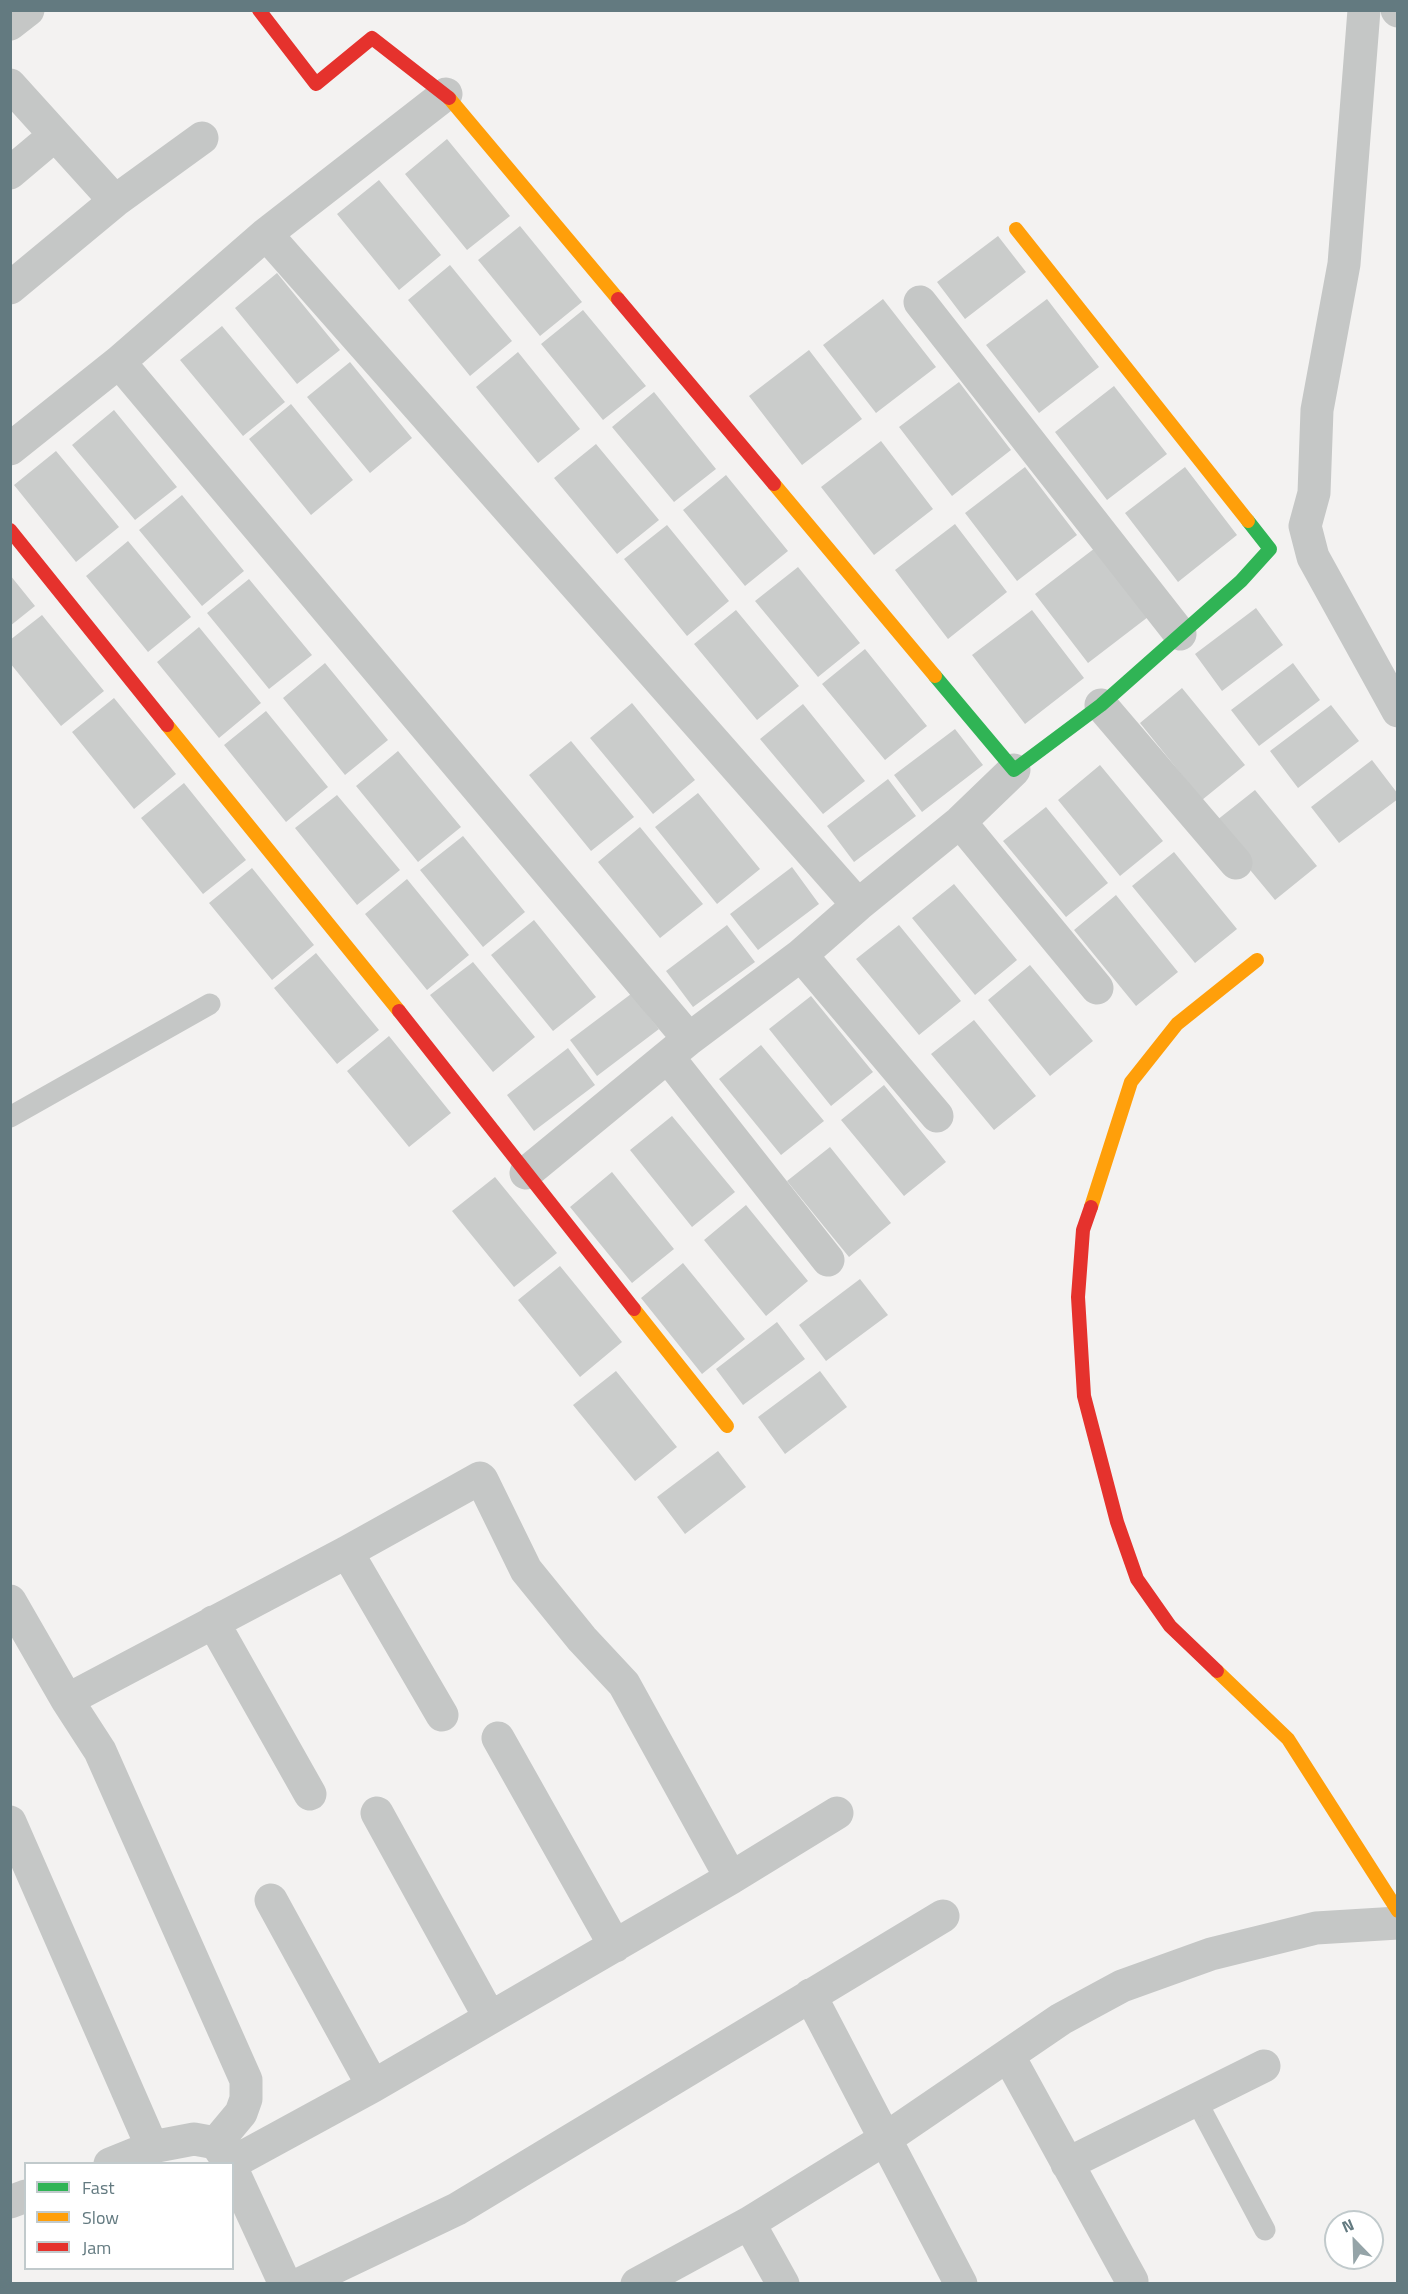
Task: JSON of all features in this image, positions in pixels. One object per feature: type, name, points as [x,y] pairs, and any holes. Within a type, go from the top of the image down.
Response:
[{"type":"street","points":[[10,24],[28,10]]},
{"type":"street","points":[[259,10],[316,84],[372,38],[446,94],[1014,770]]},
{"type":"street","points":[[1364,10],[1344,264],[1317,410],[1314,493],[1305,526],[1313,557],[1398,711]]},
{"type":"street","points":[[10,85],[115,201]]},
{"type":"street","points":[[10,448],[119,362],[266,234],[446,94]]},
{"type":"street","points":[[10,173],[55,135]]},
{"type":"street","points":[[10,288],[115,201],[202,138]]},
{"type":"street","points":[[526,1173],[678,1048],[801,955],[960,822],[1014,770],[1101,705],[1241,580],[1270,549],[1016,229]]},
{"type":"street","points":[[266,234],[858,905]]},
{"type":"street","points":[[920,302],[1180,634]]},
{"type":"street","points":[[119,362],[678,1048],[828,1260]]},
{"type":"street","points":[[10,530],[385,994],[728,1426]]},
{"type":"street","points":[[1101,705],[1236,863]]},
{"type":"street","points":[[960,822],[1097,988]]},
{"type":"street","points":[[801,955],[937,1116]]},
{"type":"street","points":[[1257,960],[1177,1024],[1131,1082],[1083,1230],[1078,1297],[1084,1396],[1117,1522],[1137,1579],[1170,1626],[1288,1738],[1398,1911]]},
{"type":"street","points":[[67,1700],[347,1552],[480,1478],[526,1570],[582,1639],[624,1684],[731,1878]]},
{"type":"street","points":[[347,1552],[442,1715]]},
{"type":"street","points":[[10,1601],[67,1700],[100,1751],[246,2080],[246,2099],[242,2113],[224,2156],[194,2139],[152,2147],[113,2162]]},
{"type":"street","points":[[213,1622],[310,1794]]},
{"type":"street","points":[[498,1738],[615,1946]]},
{"type":"street","points":[[377,1813],[490,2018]]},
{"type":"street","points":[[232,2162],[373,2086],[731,1878],[837,1813]]},
{"type":"street","points":[[10,1822],[152,2147]]},
{"type":"street","points":[[271,1900],[373,2086]]},
{"type":"street","points":[[300,2283],[457,2209],[943,1916]]},
{"type":"street","points":[[637,2283],[748,2223],[885,2139],[1061,2019],[1122,1986],[1212,1954],[1316,1928],[1398,1923]]},
{"type":"street","points":[[810,1995],[961,2283]]},
{"type":"street","points":[[1008,2055],[1132,2281]]},
{"type":"street","points":[[1067,2164],[1264,2066]]},
{"type":"street","points":[[234,2177],[285,2283]]},
{"type":"street","points":[[748,2223],[783,2283]]},
{"type":"lane","points":[[10,1117],[210,1004]]},
{"type":"lane","points":[[1196,2100],[1265,2230]]},
{"type":"building","points":[[447,139],[510,216],[467,250],[405,174]]},
{"type":"building","points":[[379,180],[441,255],[399,290],[337,214]]},
{"type":"building","points":[[520,226],[582,302],[540,336],[478,260]]},
{"type":"building","points":[[998,236],[1026,272],[965,319],[937,282]]},
{"type":"building","points":[[450,265],[512,341],[470,376],[408,300]]},
{"type":"building","points":[[277,273],[340,350],[297,384],[235,308]]},
{"type":"building","points":[[883,299],[936,367],[876,413],[823,345]]},
{"type":"building","points":[[1047,299],[1099,367],[1039,413],[986,345]]},
{"type":"building","points":[[583,310],[646,386],[603,420],[541,344]]},
{"type":"building","points":[[222,326],[285,402],[243,436],[180,360]]},
{"type":"building","points":[[809,350],[862,419],[802,465],[749,396]]},
{"type":"building","points":[[518,352],[580,429],[538,463],[476,387]]},
{"type":"building","points":[[350,362],[412,438],[370,473],[307,397]]},
{"type":"building","points":[[959,382],[1011,450],[952,496],[899,427]]},
{"type":"building","points":[[1114,386],[1167,454],[1107,500],[1055,432]]},
{"type":"building","points":[[654,392],[716,469],[674,502],[612,427]]},
{"type":"building","points":[[291,404],[353,480],[311,515],[249,439]]},
{"type":"building","points":[[114,410],[177,487],[135,520],[72,445]]},
{"type":"building","points":[[881,441],[933,509],[874,555],[821,487]]},
{"type":"building","points":[[596,444],[659,520],[617,554],[554,478]]},
{"type":"building","points":[[56,451],[119,527],[76,562],[14,485]]},
{"type":"building","points":[[1025,467],[1077,535],[1017,581],[965,513]]},
{"type":"building","points":[[1185,467],[1237,535],[1178,582],[1125,513]]},
{"type":"building","points":[[726,475],[788,551],[745,586],[683,510]]},
{"type":"building","points":[[182,495],[244,571],[202,606],[139,530]]},
{"type":"building","points":[[955,524],[1007,592],[948,639],[895,570]]},
{"type":"building","points":[[667,525],[729,601],[687,636],[624,559]]},
{"type":"building","points":[[128,541],[191,617],[148,652],[86,576]]},
{"type":"building","points":[[1095,548],[1148,617],[1088,663],[1035,594]]},
{"type":"building","points":[[798,567],[860,643],[818,677],[755,601]]},
{"type":"building","points":[[10,575],[35,606],[10,626]]},
{"type":"building","points":[[249,579],[312,655],[269,689],[207,613]]},
{"type":"building","points":[[1256,608],[1283,645],[1222,691],[1195,654]]},
{"type":"building","points":[[736,610],[799,686],[757,720],[694,644]]},
{"type":"building","points":[[1032,610],[1084,678],[1025,724],[972,655]]},
{"type":"building","points":[[42,615],[104,691],[61,726],[10,663],[10,640]]},
{"type":"building","points":[[199,627],[261,703],[219,738],[157,662]]},
{"type":"building","points":[[865,649],[927,726],[885,760],[822,684]]},
{"type":"building","points":[[325,663],[388,740],[345,775],[283,698]]},
{"type":"building","points":[[1293,663],[1320,700],[1259,746],[1231,710]]},
{"type":"building","points":[[1182,688],[1245,765],[1202,800],[1140,723]]},
{"type":"building","points":[[114,698],[176,774],[134,809],[72,732]]},
{"type":"building","points":[[632,703],[695,780],[653,814],[590,738]]},
{"type":"building","points":[[803,704],[865,781],[823,814],[760,739]]},
{"type":"building","points":[[1331,705],[1359,741],[1298,788],[1270,751]]},
{"type":"building","points":[[266,711],[328,787],[286,822],[224,745]]},
{"type":"building","points":[[955,729],[983,765],[922,812],[894,775]]},
{"type":"building","points":[[571,741],[634,817],[591,851],[529,775]]},
{"type":"building","points":[[398,751],[461,827],[418,862],[356,786]]},
{"type":"building","points":[[1372,760],[1398,794],[1398,799],[1339,843],[1311,807]]},
{"type":"building","points":[[1100,765],[1163,841],[1120,876],[1058,800]]},
{"type":"building","points":[[888,779],[916,816],[854,862],[827,826]]},
{"type":"building","points":[[184,783],[246,860],[203,894],[141,818]]},
{"type":"building","points":[[1255,790],[1317,866],[1275,900],[1212,824]]},
{"type":"building","points":[[698,793],[760,869],[717,904],[655,827]]},
{"type":"building","points":[[337,795],[400,870],[357,905],[295,828]]},
{"type":"building","points":[[1046,807],[1108,883],[1066,917],[1003,841]]},
{"type":"building","points":[[640,827],[703,904],[660,938],[598,862]]},
{"type":"building","points":[[463,836],[525,912],[483,947],[420,870]]},
{"type":"building","points":[[1174,852],[1237,929],[1195,963],[1132,886]]},
{"type":"building","points":[[792,867],[819,904],[758,950],[730,914]]},
{"type":"building","points":[[252,868],[314,945],[272,980],[209,903]]},
{"type":"building","points":[[407,879],[469,955],[427,990],[365,914]]},
{"type":"building","points":[[954,884],[1017,960],[975,995],[912,918]]},
{"type":"building","points":[[1116,895],[1178,972],[1136,1006],[1074,930]]},
{"type":"building","points":[[534,920],[596,997],[553,1031],[491,955]]},
{"type":"building","points":[[727,925],[755,962],[693,1007],[666,971]]},
{"type":"building","points":[[899,925],[961,1001],[919,1035],[856,959]]},
{"type":"building","points":[[316,953],[379,1030],[337,1064],[274,988]]},
{"type":"building","points":[[473,962],[535,1037],[493,1072],[430,995]]},
{"type":"building","points":[[1030,965],[1093,1041],[1050,1076],[988,1000]]},
{"type":"building","points":[[631,994],[659,1029],[597,1076],[570,1040]]},
{"type":"building","points":[[811,996],[873,1072],[831,1106],[769,1029]]},
{"type":"building","points":[[974,1020],[1036,1096],[994,1130],[931,1054]]},
{"type":"building","points":[[389,1036],[451,1113],[409,1147],[347,1071]]},
{"type":"building","points":[[761,1045],[824,1121],[781,1155],[719,1079]]},
{"type":"building","points":[[568,1048],[595,1085],[534,1131],[507,1095]]},
{"type":"building","points":[[884,1085],[946,1162],[904,1196],[841,1120]]},
{"type":"building","points":[[672,1116],[735,1192],[692,1227],[630,1150]]},
{"type":"building","points":[[830,1147],[891,1223],[849,1257],[787,1181]]},
{"type":"building","points":[[612,1172],[674,1249],[632,1283],[570,1207]]},
{"type":"building","points":[[495,1177],[557,1253],[514,1287],[452,1211]]},
{"type":"building","points":[[746,1205],[808,1281],[766,1316],[704,1240]]},
{"type":"building","points":[[683,1263],[745,1339],[702,1374],[641,1298]]},
{"type":"building","points":[[560,1266],[622,1342],[580,1377],[518,1300]]},
{"type":"building","points":[[860,1279],[888,1315],[826,1361],[799,1325]]},
{"type":"building","points":[[777,1322],[805,1359],[743,1405],[716,1369]]},
{"type":"building","points":[[616,1371],[677,1447],[635,1481],[573,1405]]},
{"type":"building","points":[[820,1371],[847,1407],[785,1454],[758,1417]]},
{"type":"building","points":[[718,1451],[746,1487],[685,1534],[657,1497]]},
{"type":"traffic: fast","points":[[935,676],[1014,770],[1101,705],[1241,581],[1270,549],[1248,521]]},
{"type":"traffic: slow","points":[[449,98],[618,299]]},
{"type":"traffic: slow","points":[[1016,229],[1248,521]]},
{"type":"traffic: slow","points":[[774,484],[935,676]]},
{"type":"traffic: slow","points":[[167,725],[399,1011]]},
{"type":"traffic: slow","points":[[1091,1207],[1131,1082],[1177,1024],[1257,960]]},
{"type":"traffic: slow","points":[[634,1309],[727,1426]]},
{"type":"traffic: slow","points":[[1217,1671],[1288,1739],[1398,1911]]},
{"type":"traffic: jam","points":[[259,10],[316,84],[372,38],[449,98]]},
{"type":"traffic: jam","points":[[618,299],[774,484]]},
{"type":"traffic: jam","points":[[10,530],[167,725]]},
{"type":"traffic: jam","points":[[399,1011],[634,1309]]},
{"type":"traffic: jam","points":[[1091,1207],[1083,1230],[1078,1297],[1084,1396],[1117,1522],[1137,1579],[1170,1626],[1217,1671]]}]
